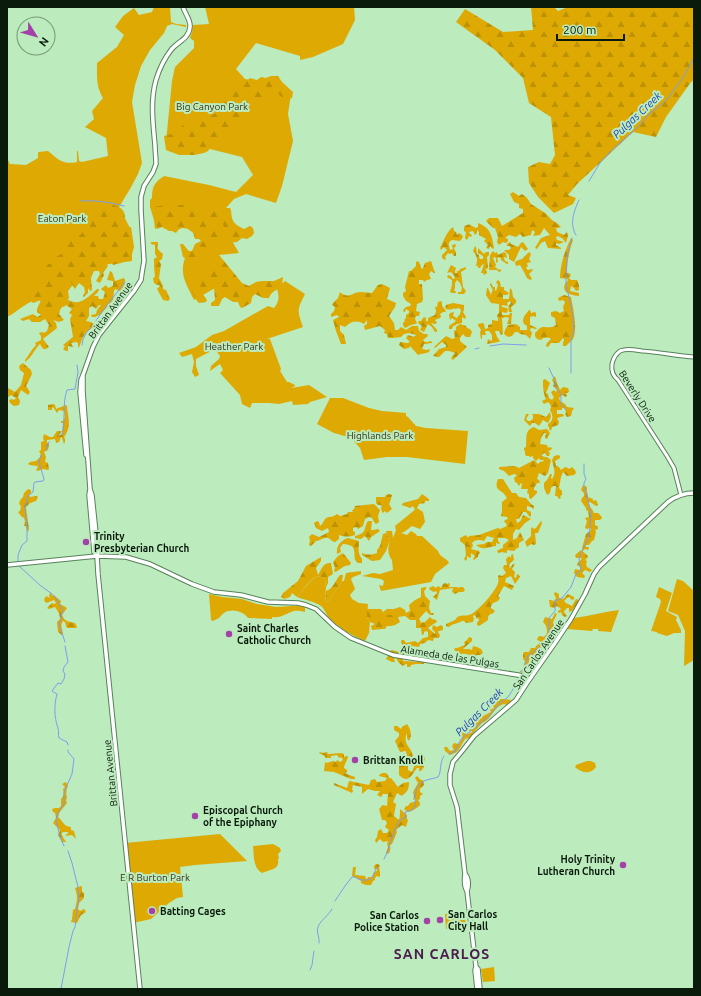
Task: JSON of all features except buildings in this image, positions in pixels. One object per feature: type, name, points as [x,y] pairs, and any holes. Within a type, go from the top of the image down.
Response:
[{"type":"main road","name":"Brittan Avenue","points":[[140,989],[97,556],[98,541],[90,489],[83,375],[99,335],[138,287],[142,274],[144,261],[141,197],[144,186],[155,168],[156,160],[153,105],[154,88],[159,71],[167,55],[173,48],[185,39],[189,33],[190,23],[183,7]]},
{"type":"main road","name":"San Carlos Avenue","points":[[478,989],[467,891],[465,888],[465,874],[458,815],[450,785],[452,766],[474,736],[516,700],[571,619],[599,567],[668,502],[681,495],[694,493]]},
{"type":"main road","name":"Alameda de las Pulgas","points":[[7,565],[97,556],[117,556],[141,560],[192,584],[214,592],[241,595],[268,602],[298,602],[306,605],[318,611],[330,624],[345,634],[393,655],[518,675],[529,680]]},
{"type":"street","name":"Beverly Drive","points":[[681,495],[674,468],[668,456],[618,380],[614,377],[612,366],[613,359],[624,350],[659,352],[694,357]]},
{"type":"green space","name":"Eaton Park","points":[[154,7],[170,7],[171,22],[186,25],[186,27],[172,24],[167,26],[164,33],[150,50],[141,66],[135,85],[132,102],[142,163],[138,174],[119,207],[130,228],[132,261],[87,267],[68,291],[69,298],[53,319],[40,300],[27,304],[7,317],[7,160],[10,164],[26,165],[38,158],[38,152],[48,151],[58,159],[68,163],[77,162],[77,151],[79,161],[82,162],[108,156],[106,138],[85,127],[94,119],[92,111],[103,98],[98,85],[97,63],[117,47],[124,35],[115,27],[123,16],[134,8],[139,15],[152,12]]},
{"type":"green space","name":"Big Canyon Park","points":[[205,7],[354,7],[355,20],[343,44],[313,57],[300,60],[300,56],[256,43],[236,69],[245,79],[269,84],[291,94],[288,114],[293,141],[282,186],[276,203],[246,194],[234,199],[225,209],[228,234],[239,253],[219,255],[239,280],[215,288],[194,300],[186,285],[183,275],[183,264],[185,258],[183,257],[180,244],[183,244],[192,255],[205,241],[182,225],[176,233],[162,226],[155,229],[150,200],[152,198],[155,185],[158,180],[164,176],[236,192],[253,175],[242,157],[206,148],[166,142],[172,81],[175,67],[194,48],[194,41],[190,38],[193,25],[209,24]]},
{"type":"green space","points":[[531,7],[554,7],[558,11],[568,7],[694,7],[694,80],[666,117],[656,137],[633,132],[577,184],[568,195],[576,198],[573,204],[554,213],[538,197],[529,183],[528,167],[539,162],[550,164],[555,155],[551,117],[529,103],[523,78],[495,50],[456,22],[465,9],[503,32],[533,30]]},
{"type":"green space","points":[[278,76],[293,92],[292,98],[285,100],[276,92],[262,105],[244,112],[241,122],[233,133],[225,127],[222,129],[223,137],[214,143],[208,151],[204,153],[179,155],[166,150],[164,136],[179,132],[182,126],[186,123],[194,130],[197,121],[217,113],[220,104],[250,78],[257,80],[261,77],[266,78]]},
{"type":"green space","points":[[513,192],[519,196],[522,194],[531,204],[558,224],[561,227],[556,228],[557,232],[564,235],[567,232],[568,236],[566,243],[558,236],[556,237],[557,240],[564,242],[559,244],[556,243],[556,245],[561,249],[548,248],[545,241],[541,243],[537,249],[535,248],[541,238],[550,235],[544,228],[540,235],[533,236],[535,232],[532,230],[531,235],[523,237],[520,234],[516,237],[509,235],[505,238],[508,239],[506,243],[503,242],[499,245],[497,242],[498,237],[495,228],[493,228],[486,221],[489,218],[498,218],[502,226],[523,213],[523,209],[519,208],[519,204],[514,202],[510,194]]},
{"type":"green space","points":[[106,203],[121,208],[125,214],[124,223],[121,223],[119,227],[121,230],[131,227],[134,247],[131,258],[113,265],[110,260],[103,273],[104,275],[100,283],[96,281],[100,274],[99,271],[94,271],[91,278],[92,290],[90,291],[88,288],[88,293],[84,297],[84,287],[79,283],[75,289],[68,274],[61,267],[64,261],[62,260],[57,264],[54,262],[57,260],[55,257],[61,254],[71,241],[80,236],[84,231],[85,224],[83,223],[82,228],[77,222],[77,220],[82,216],[82,211],[87,211],[87,217],[91,218],[98,214],[97,209],[100,209],[101,206]]},
{"type":"green space","points":[[164,205],[169,209],[175,205],[183,205],[203,208],[204,212],[215,210],[218,213],[220,208],[230,208],[235,224],[244,229],[250,226],[253,228],[254,233],[247,239],[242,238],[237,242],[228,243],[224,237],[226,230],[222,223],[216,229],[221,239],[217,242],[210,239],[202,260],[195,265],[190,266],[184,254],[187,251],[192,251],[195,244],[201,241],[199,239],[195,239],[192,229],[182,228],[175,231],[169,231],[162,227],[157,229],[156,218],[152,208]]},
{"type":"green space","points":[[478,223],[486,227],[490,233],[493,249],[490,246],[489,249],[486,248],[488,245],[484,241],[486,239],[479,235],[477,230],[475,235],[473,231],[469,232],[472,235],[471,237],[469,236],[467,240],[465,238],[466,232],[464,231],[464,227],[469,225],[476,228],[478,227]]},
{"type":"green space","points":[[453,227],[457,235],[459,233],[463,237],[460,241],[452,240],[449,242],[450,250],[453,249],[452,245],[455,244],[456,246],[454,248],[456,256],[452,253],[448,253],[445,260],[442,258],[442,255],[447,250],[444,247],[441,250],[440,248],[447,234]]},
{"type":"green space","points":[[571,238],[573,240],[568,256],[567,273],[571,275],[569,278],[571,280],[577,280],[579,285],[579,290],[576,291],[571,286],[570,291],[579,293],[579,296],[566,292],[564,287],[568,280],[560,278],[563,258]]},
{"type":"green space","points":[[151,242],[158,242],[158,249],[163,254],[162,259],[159,261],[161,264],[159,278],[163,289],[166,290],[170,299],[168,301],[163,300],[157,289],[160,286],[154,283],[154,259],[157,257],[155,254],[155,245],[151,244]]},
{"type":"green space","points":[[510,242],[518,247],[523,242],[528,249],[525,251],[521,247],[514,262],[509,259],[509,255],[504,250],[509,250],[511,248],[510,246],[507,246]]},
{"type":"green space","points":[[475,246],[480,259],[483,259],[483,256],[478,253],[478,248],[484,254],[489,252],[487,257],[488,268],[485,270],[487,273],[484,275],[484,273],[481,273],[484,264],[480,268],[476,266],[477,258],[473,251]]},
{"type":"green space","points":[[493,251],[495,253],[497,252],[498,255],[504,252],[506,253],[507,258],[504,258],[508,264],[498,257],[497,263],[496,258],[493,258],[496,265],[495,267],[499,270],[501,269],[499,272],[497,270],[489,270],[490,255]]},
{"type":"green space","points":[[529,252],[531,254],[529,259],[531,262],[528,262],[528,266],[526,268],[528,270],[533,270],[529,274],[532,279],[530,280],[527,278],[520,265],[516,266],[515,263]]},
{"type":"green space","points":[[223,260],[242,283],[249,286],[256,282],[274,281],[283,277],[281,286],[271,294],[269,298],[263,298],[255,294],[252,297],[251,303],[242,308],[238,302],[233,302],[225,297],[222,299],[219,306],[211,306],[211,303],[215,300],[214,287],[202,293],[207,300],[206,302],[199,303],[191,288],[196,289],[201,286],[199,283],[206,272],[211,270]]},
{"type":"green space","points":[[418,261],[422,269],[425,263],[431,261],[435,273],[431,271],[429,274],[431,279],[424,282],[423,280],[419,280],[419,284],[422,284],[423,299],[422,302],[417,304],[416,311],[420,312],[419,316],[416,316],[415,319],[417,323],[405,328],[403,323],[409,311],[406,309],[404,312],[403,310],[411,304],[406,301],[403,293],[406,291],[405,287],[409,271],[416,266],[416,262]]},
{"type":"green space","points":[[48,264],[55,264],[65,275],[67,280],[65,292],[66,299],[73,302],[84,300],[97,289],[99,289],[98,292],[94,296],[98,296],[99,299],[103,299],[105,292],[101,289],[106,285],[108,288],[113,286],[113,281],[107,280],[110,271],[112,272],[115,281],[124,278],[124,288],[120,291],[115,289],[113,300],[101,314],[95,317],[92,317],[91,315],[96,314],[101,305],[99,305],[96,309],[92,306],[89,308],[89,316],[86,321],[91,322],[99,328],[92,328],[85,334],[79,348],[78,343],[71,343],[73,347],[68,346],[68,351],[63,349],[65,346],[63,345],[73,337],[70,319],[72,315],[69,313],[72,309],[66,305],[64,307],[61,306],[59,314],[64,320],[59,322],[53,320],[56,323],[57,328],[43,339],[49,347],[43,349],[40,344],[25,362],[36,345],[35,343],[41,340],[39,333],[44,333],[47,331],[49,325],[45,319],[40,322],[32,322],[29,319],[23,321],[20,319],[33,314],[37,317],[41,315],[37,312],[37,309],[41,300],[33,303],[30,300],[32,293],[37,290],[35,284]]},
{"type":"green space","points":[[451,265],[456,268],[455,273],[466,267],[466,269],[461,272],[463,287],[466,291],[464,294],[458,294],[458,292],[461,292],[462,288],[457,280],[454,290],[456,292],[450,292],[452,280],[447,277],[448,275],[454,279],[455,277],[451,272],[447,273]]},
{"type":"green space","points":[[498,280],[501,287],[504,287],[504,290],[509,293],[507,295],[503,295],[503,299],[509,299],[510,288],[516,303],[511,307],[512,312],[509,312],[508,308],[511,303],[510,301],[507,303],[508,306],[502,305],[502,307],[507,308],[508,311],[506,313],[502,312],[502,315],[509,315],[512,313],[511,324],[507,324],[509,318],[502,318],[503,334],[501,335],[499,331],[495,331],[500,341],[487,344],[488,339],[491,341],[492,340],[492,335],[489,331],[486,331],[486,335],[482,335],[481,339],[481,330],[478,324],[483,323],[485,329],[488,328],[488,325],[492,324],[492,320],[498,321],[497,315],[499,313],[499,304],[491,303],[486,295],[487,288],[491,295],[493,291],[490,284],[491,283],[493,287],[495,287],[496,291],[498,285],[496,282]]},
{"type":"green space","name":"Heather Park","points":[[285,281],[305,294],[299,310],[303,327],[267,339],[270,339],[281,369],[280,371],[287,382],[295,385],[291,388],[309,385],[327,397],[308,404],[293,405],[292,401],[279,404],[252,403],[250,408],[242,404],[240,395],[220,373],[223,370],[220,364],[210,371],[211,366],[219,359],[220,356],[215,349],[196,359],[196,366],[199,375],[195,377],[192,372],[194,362],[192,354],[182,357],[179,353],[196,347],[212,335],[224,331],[268,306],[274,308],[278,298],[277,288]]},
{"type":"green space","points":[[382,284],[390,288],[387,299],[396,303],[389,316],[394,323],[395,330],[398,330],[401,327],[406,330],[412,326],[418,326],[419,331],[427,334],[428,336],[423,340],[425,342],[432,342],[424,344],[422,349],[430,349],[429,352],[418,355],[410,346],[409,348],[404,349],[399,345],[400,342],[410,342],[406,338],[408,335],[414,337],[416,335],[409,333],[404,334],[401,337],[388,338],[387,334],[384,333],[385,330],[380,326],[365,330],[364,326],[367,324],[367,320],[364,324],[352,322],[345,327],[340,325],[340,331],[344,335],[346,344],[341,344],[333,320],[339,317],[337,315],[331,317],[335,307],[332,305],[338,298],[340,292],[348,296],[358,292],[372,293],[378,285]]},
{"type":"green space","points":[[564,295],[571,297],[575,318],[573,339],[566,346],[563,346],[563,338],[559,343],[551,343],[548,347],[546,346],[547,343],[551,339],[537,339],[535,333],[542,327],[551,327],[556,325],[555,318],[551,316],[551,312],[556,311],[560,313],[564,311],[563,307],[565,302],[563,300],[559,301],[558,298]]},
{"type":"green space","points":[[441,301],[442,306],[446,311],[440,314],[440,318],[435,320],[437,323],[431,323],[437,332],[435,332],[428,324],[424,332],[420,330],[422,326],[418,322],[424,317],[426,318],[426,321],[428,321],[428,318],[435,315],[435,307],[437,307],[438,302]]},
{"type":"green space","points":[[453,303],[464,305],[463,312],[466,317],[465,319],[462,317],[462,323],[453,326],[452,329],[449,329],[449,326],[456,321],[452,318],[450,320],[450,313],[454,312],[453,316],[457,318],[461,310],[459,308],[450,310],[445,308],[446,305]]},
{"type":"green space","points":[[529,310],[531,313],[536,313],[536,317],[530,317],[530,325],[537,328],[531,328],[530,330],[532,333],[530,339],[526,335],[518,332],[515,332],[512,336],[508,337],[504,334],[508,325],[516,324],[520,327],[520,330],[527,330],[527,326],[524,324],[523,320]]},
{"type":"green space","points":[[460,324],[466,326],[472,332],[470,337],[466,337],[463,334],[460,338],[460,341],[467,347],[453,360],[451,358],[455,353],[449,351],[445,351],[439,357],[433,356],[439,349],[446,347],[446,345],[442,342],[435,348],[434,347],[446,336],[452,339],[455,338],[454,331]]},
{"type":"green space","points":[[23,363],[31,370],[32,374],[26,386],[30,392],[28,395],[21,390],[18,397],[20,401],[19,405],[14,406],[9,400],[14,400],[16,398],[11,395],[7,398],[8,388],[15,392],[21,385],[24,373],[20,370],[19,366]]},
{"type":"green space","points":[[555,376],[560,390],[563,387],[568,388],[569,391],[568,393],[565,393],[567,395],[566,397],[562,395],[559,398],[560,401],[567,407],[574,408],[571,416],[567,417],[565,414],[565,408],[562,408],[562,410],[557,410],[557,414],[563,414],[564,416],[557,418],[559,422],[558,425],[552,427],[551,431],[548,424],[552,420],[550,410],[551,407],[548,402],[544,404],[542,401],[546,399],[543,380],[545,379],[550,383],[546,393],[552,400],[554,397],[551,392],[554,390],[556,392],[557,390],[553,386],[554,384],[552,380]]},
{"type":"green space","name":"Highlands Park","points":[[330,398],[343,398],[369,408],[382,411],[406,413],[406,416],[416,426],[468,431],[465,464],[407,457],[387,457],[364,460],[360,448],[353,440],[334,433],[317,424]]},
{"type":"green space","points":[[48,405],[55,405],[56,409],[66,405],[67,406],[69,422],[68,429],[64,437],[64,444],[61,437],[59,442],[56,443],[55,439],[47,440],[49,445],[48,450],[44,452],[46,457],[45,462],[48,463],[49,469],[38,471],[36,470],[38,467],[37,466],[28,464],[36,461],[40,457],[41,455],[39,451],[41,450],[41,442],[44,441],[44,434],[53,437],[57,431],[62,431],[58,436],[62,434],[63,423],[61,423],[61,421],[63,421],[65,417],[64,411],[59,410],[57,413],[53,407],[52,410],[48,410]]},
{"type":"green space","points":[[550,412],[551,417],[548,423],[543,420],[539,426],[532,423],[530,426],[524,420],[526,414],[529,414],[526,419],[530,421],[533,419],[532,414],[539,414],[546,417]]},
{"type":"green space","points":[[534,427],[539,430],[547,429],[550,433],[547,439],[545,438],[546,433],[544,433],[540,444],[547,445],[548,448],[552,448],[548,451],[550,453],[549,456],[544,453],[541,456],[547,457],[551,460],[548,473],[545,476],[539,473],[537,479],[540,483],[537,483],[534,488],[537,493],[531,499],[527,493],[528,489],[521,489],[522,484],[521,483],[519,486],[515,482],[514,478],[517,475],[514,474],[509,476],[504,471],[499,469],[499,467],[515,466],[519,468],[534,460],[538,464],[544,461],[540,460],[539,458],[536,461],[533,456],[526,456],[525,454],[524,448],[526,447],[527,433]]},
{"type":"green space","points":[[558,455],[560,458],[555,461],[556,466],[561,470],[565,467],[569,469],[572,467],[576,473],[574,475],[567,476],[563,472],[559,488],[562,491],[562,495],[559,499],[555,496],[556,486],[551,488],[550,493],[547,495],[544,488],[544,483],[550,474],[552,474],[552,479],[553,477],[554,470],[552,460],[554,456]]},
{"type":"green space","points":[[498,479],[503,479],[512,493],[516,493],[519,497],[526,498],[534,506],[533,509],[527,506],[527,510],[531,512],[530,517],[526,512],[523,512],[519,519],[516,519],[517,523],[521,521],[523,515],[531,519],[519,530],[516,529],[513,534],[513,540],[517,538],[520,532],[524,540],[519,543],[519,547],[514,551],[507,550],[507,553],[499,553],[497,552],[498,550],[503,548],[503,545],[509,540],[505,538],[498,538],[499,544],[496,543],[496,546],[486,548],[481,548],[476,545],[492,542],[494,538],[487,536],[484,541],[476,540],[472,543],[473,546],[471,549],[479,551],[480,553],[474,560],[473,559],[475,556],[471,553],[471,557],[470,558],[467,556],[466,561],[464,559],[466,555],[465,545],[460,541],[460,538],[466,535],[468,538],[469,536],[479,535],[507,526],[504,522],[508,519],[507,517],[501,516],[502,502],[507,498],[497,488]]},
{"type":"green space","points":[[583,485],[587,487],[588,497],[593,499],[593,501],[596,500],[598,505],[596,506],[590,502],[588,503],[590,507],[594,513],[598,513],[602,518],[600,520],[595,520],[595,525],[598,529],[595,530],[594,540],[589,545],[586,545],[586,547],[589,547],[588,550],[585,549],[583,551],[582,548],[586,534],[591,529],[585,528],[587,521],[585,518],[589,517],[588,511],[581,501],[584,496],[584,493],[581,490]]},
{"type":"green space","points":[[28,489],[31,490],[29,495],[30,497],[38,497],[36,501],[30,503],[26,507],[29,529],[28,532],[26,526],[24,526],[24,518],[18,512],[20,511],[21,507],[19,503],[24,493]]},
{"type":"green space","points":[[389,494],[392,495],[389,504],[392,509],[387,513],[385,511],[383,513],[381,508],[382,506],[376,503],[376,497],[385,497]]},
{"type":"green space","points":[[422,494],[429,499],[429,501],[419,504],[415,510],[413,506],[410,508],[402,505],[403,503],[418,499]]},
{"type":"green space","points":[[374,504],[380,510],[378,516],[379,522],[376,524],[372,518],[369,517],[365,519],[363,526],[358,529],[356,527],[353,528],[355,535],[339,535],[339,539],[335,542],[329,538],[326,538],[316,541],[311,546],[309,545],[309,537],[312,534],[319,537],[329,532],[328,528],[322,531],[316,528],[314,523],[317,521],[319,522],[320,526],[326,518],[337,514],[340,516],[347,514],[348,512],[353,512],[352,510],[355,506]]},
{"type":"green space","points":[[417,508],[423,512],[425,522],[420,529],[412,526],[401,533],[407,535],[411,531],[417,536],[422,536],[449,563],[435,574],[431,582],[381,591],[379,585],[383,586],[384,581],[381,579],[362,576],[373,573],[380,574],[393,570],[392,560],[388,550],[390,540],[386,531],[392,531],[393,538],[396,530],[395,526]]},
{"type":"green space","points":[[368,521],[372,521],[371,530],[378,529],[380,531],[371,537],[369,541],[365,536],[361,539],[355,538],[355,536],[364,532]]},
{"type":"green space","points":[[541,521],[542,523],[538,533],[535,533],[536,544],[531,544],[527,547],[525,542],[531,536],[532,527],[534,529],[536,528]]},
{"type":"green space","points":[[386,533],[390,540],[386,551],[380,560],[372,561],[362,555],[362,553],[377,553],[383,534]]},
{"type":"green space","points":[[348,538],[359,541],[359,552],[362,563],[358,563],[355,560],[354,548],[350,545],[343,544],[340,548],[341,552],[337,554],[337,548],[343,540]]},
{"type":"green space","points":[[581,550],[588,557],[585,560],[587,561],[587,567],[592,570],[590,572],[585,570],[582,573],[585,576],[584,578],[577,577],[574,573],[575,569],[580,570],[579,565],[577,566],[578,562],[582,558],[576,558],[575,555]]},
{"type":"green space","points":[[343,553],[351,563],[350,565],[335,572],[333,562]]},
{"type":"green space","points":[[513,554],[514,560],[509,566],[510,568],[513,564],[515,564],[512,569],[515,572],[514,577],[516,578],[517,574],[520,577],[515,584],[511,576],[506,578],[505,582],[514,586],[512,590],[504,586],[498,596],[500,598],[491,606],[491,608],[495,611],[490,614],[488,620],[479,626],[477,623],[479,620],[478,618],[476,619],[475,615],[473,616],[473,622],[466,623],[462,621],[449,627],[446,626],[446,624],[458,617],[468,615],[477,610],[486,601],[497,587],[498,576],[502,576],[506,573],[503,568],[504,565],[507,565],[506,559],[509,556],[511,558],[511,555]]},
{"type":"green space","points":[[321,557],[321,561],[316,568],[318,575],[323,567],[328,563],[331,563],[333,574],[328,577],[326,587],[325,579],[318,576],[309,582],[297,597],[292,593],[290,597],[284,599],[281,597],[283,593],[298,581],[306,566]]},
{"type":"green space","points":[[361,571],[361,574],[351,579],[355,589],[350,595],[352,599],[359,603],[368,604],[367,617],[370,622],[369,633],[365,641],[334,623],[321,606],[297,597],[309,582],[318,576],[325,579],[325,602],[329,601],[342,581],[344,581],[346,573]]},
{"type":"green space","points":[[340,575],[343,575],[342,581],[329,601],[325,602],[326,591],[332,587]]},
{"type":"green space","points":[[677,579],[683,581],[694,591],[694,660],[684,666],[685,631],[678,615],[668,611]]},
{"type":"green space","points":[[445,583],[450,584],[449,587],[463,587],[465,590],[455,594],[452,592],[453,588],[440,590],[437,600],[433,597],[437,593],[436,591],[434,592],[429,588],[433,586],[436,588],[438,586],[441,588]]},
{"type":"green space","points":[[426,587],[424,591],[425,596],[430,601],[429,608],[431,613],[434,613],[433,615],[430,615],[426,611],[419,619],[421,622],[420,623],[425,622],[430,617],[437,622],[428,628],[435,634],[432,629],[433,625],[437,627],[441,625],[443,630],[438,632],[440,635],[439,638],[434,638],[433,641],[428,640],[425,643],[420,644],[419,647],[412,646],[411,650],[409,650],[403,646],[402,640],[406,643],[415,641],[418,643],[423,638],[428,637],[428,632],[424,632],[422,635],[421,628],[416,628],[416,620],[410,620],[405,616],[406,613],[410,611],[409,605],[421,597],[421,588]]},
{"type":"green space","points":[[659,587],[672,593],[666,611],[677,617],[676,620],[681,633],[674,633],[667,636],[651,631],[661,602],[660,599],[656,597]]},
{"type":"green space","points":[[51,592],[52,596],[54,595],[61,601],[60,604],[67,608],[62,615],[64,619],[75,623],[77,627],[67,628],[65,622],[63,621],[61,626],[63,633],[62,635],[58,632],[57,622],[60,619],[59,613],[55,607],[49,609],[47,608],[52,603],[56,603],[54,600],[46,603],[44,600],[46,596],[50,598],[49,595]]},
{"type":"green space","points":[[555,592],[559,594],[559,598],[563,599],[568,594],[574,597],[572,600],[569,597],[564,601],[572,606],[576,599],[579,600],[572,611],[569,612],[569,608],[567,608],[564,611],[567,616],[565,617],[561,612],[558,612],[561,609],[557,606],[554,608],[550,607],[549,600],[554,601],[556,598],[554,594]]},
{"type":"green space","points":[[209,594],[242,599],[257,604],[276,607],[305,607],[305,612],[293,611],[280,617],[272,617],[272,619],[248,618],[240,612],[227,611],[213,621],[211,620]]},
{"type":"green space","points":[[400,607],[405,610],[406,613],[405,616],[398,617],[400,622],[395,625],[395,620],[385,615],[383,612],[387,609]]},
{"type":"green space","points":[[367,609],[381,609],[385,615],[392,615],[395,620],[395,625],[387,626],[385,629],[372,630],[371,626],[375,624],[370,622],[367,617]]},
{"type":"green space","points":[[619,610],[611,632],[598,631],[598,629],[593,629],[592,631],[567,629],[574,618]]},
{"type":"green space","points":[[555,613],[557,614],[553,622],[554,628],[549,630],[551,633],[553,632],[554,635],[556,635],[555,637],[549,636],[547,638],[540,649],[529,660],[526,669],[521,673],[525,661],[523,659],[524,652],[529,652],[531,648],[535,648],[539,644],[540,641],[537,640],[538,637],[546,636],[546,627],[543,622],[545,617],[552,619]]},
{"type":"green space","points":[[469,637],[472,638],[472,641],[463,649],[472,650],[473,646],[481,649],[483,653],[474,656],[461,654],[454,650],[455,648],[465,645],[464,642]]},
{"type":"green space","points":[[392,650],[403,653],[412,653],[410,655],[403,656],[403,661],[423,662],[424,664],[416,664],[407,667],[407,664],[403,666],[396,658],[394,659],[395,662],[392,662],[386,659],[391,655],[390,651]]},
{"type":"green space","points":[[500,699],[511,700],[509,704],[503,704],[498,707],[469,738],[465,739],[456,752],[450,755],[445,751],[444,747],[447,747],[450,751],[454,750],[452,746],[454,743],[459,744],[462,739],[462,732],[464,729],[466,729],[466,735],[472,732],[468,731],[481,718],[491,712],[490,709],[494,708],[494,702]]},
{"type":"green space","points":[[407,724],[411,735],[409,741],[407,738],[407,733],[406,743],[413,757],[416,759],[419,754],[422,753],[425,760],[423,763],[424,767],[421,771],[417,768],[409,778],[405,779],[399,775],[399,765],[396,759],[398,757],[408,760],[408,770],[412,772],[415,764],[411,762],[406,751],[400,752],[395,741],[399,736],[399,733],[394,730],[394,726],[401,729]]},
{"type":"green space","points":[[327,752],[328,754],[341,753],[344,754],[344,757],[348,756],[344,766],[347,770],[345,773],[355,777],[355,779],[351,779],[334,772],[324,771],[325,762],[336,762],[337,760],[340,762],[343,760],[337,755],[331,756],[331,758],[325,758],[325,756],[319,753]]},
{"type":"green space","points":[[587,761],[595,763],[596,767],[594,770],[583,772],[575,767],[576,765]]},
{"type":"green space","points":[[386,773],[398,787],[403,783],[409,782],[409,787],[406,792],[402,796],[397,793],[393,802],[396,804],[394,816],[399,820],[400,809],[407,815],[408,820],[406,827],[402,825],[396,830],[397,832],[392,844],[390,845],[388,854],[386,853],[388,841],[383,842],[380,839],[376,843],[375,840],[378,831],[381,829],[383,833],[387,833],[389,830],[385,827],[387,823],[385,820],[382,820],[379,809],[383,805],[387,806],[388,794],[383,794],[381,797],[377,795],[380,791],[368,789],[362,794],[362,787],[353,785],[352,793],[334,785],[334,783],[347,788],[349,781],[369,785],[371,780],[375,779],[377,782],[385,781],[387,778],[379,776]]},
{"type":"green space","points":[[417,776],[423,780],[424,785],[420,789],[420,792],[423,794],[418,800],[420,805],[408,812],[404,809],[406,806],[416,801],[416,799],[413,800],[413,792],[418,783],[415,778]]},
{"type":"green space","points":[[66,782],[68,786],[66,792],[67,803],[59,813],[58,817],[65,825],[71,827],[71,830],[74,831],[76,839],[72,835],[65,836],[68,832],[63,832],[61,834],[66,842],[62,842],[58,835],[60,830],[53,823],[56,818],[52,809],[59,808],[61,806],[61,799],[64,794],[63,789],[65,787],[62,784]]},
{"type":"green space","name":"E R Burton Park","points":[[220,834],[247,861],[180,867],[183,897],[177,898],[169,903],[151,919],[133,923],[125,843]]},
{"type":"green space","points":[[273,844],[280,848],[281,851],[278,854],[278,863],[274,869],[262,873],[255,865],[253,846]]},
{"type":"green space","points":[[376,864],[380,866],[380,877],[377,876],[371,885],[361,883],[359,879],[352,876],[353,867],[356,867],[355,875],[365,876],[366,879],[368,877],[372,877],[374,872],[377,871],[377,869],[374,869]]},
{"type":"green space","points":[[81,886],[82,892],[84,893],[84,898],[79,903],[78,909],[80,911],[84,909],[86,912],[81,915],[77,923],[71,922],[73,910],[75,909],[77,901],[75,888]]},
{"type":"green space","points":[[464,911],[466,926],[446,929],[445,914]]},
{"type":"green space","points":[[494,967],[495,981],[483,982],[481,969]]},
{"type":"waterway","name":"Pulgas Creek","points":[[589,181],[600,163],[613,149],[637,128],[650,113],[668,98],[682,79],[694,58]]},
{"type":"waterway","name":"Pulgas Creek","points":[[576,235],[573,222],[574,213],[579,200]]},
{"type":"waterway","points":[[80,201],[113,203],[124,206]]},
{"type":"waterway","name":"Pulgas Creek","points":[[571,373],[571,339],[574,329],[566,278],[567,256],[572,238]]},
{"type":"waterway","points":[[96,321],[125,282]]},
{"type":"waterway","points":[[82,345],[85,336],[94,324]]},
{"type":"waterway","points":[[490,346],[503,344],[526,345]]},
{"type":"waterway","points":[[475,349],[479,348]]},
{"type":"waterway","points":[[62,435],[64,424],[64,406],[67,390],[75,389],[78,372],[77,365]]},
{"type":"waterway","name":"Pulgas Creek","points":[[549,368],[555,381],[556,388],[561,394],[562,405],[566,410]]},
{"type":"waterway","points":[[46,450],[49,442]]},
{"type":"waterway","points":[[18,561],[18,555],[22,545],[27,541],[25,508],[28,496],[33,492],[34,483],[43,481],[44,479],[39,462],[41,455]]},
{"type":"waterway","name":"Pulgas Creek","points":[[520,672],[524,668],[528,656],[540,647],[549,633],[549,618],[555,611],[555,601],[562,598],[571,587],[576,574],[581,570],[579,559],[588,539],[591,512],[584,486],[586,479],[584,474],[584,464]]},
{"type":"waterway","points":[[19,566],[56,598],[63,611],[61,615],[62,618],[59,623],[65,642]]},
{"type":"waterway","points":[[65,646],[68,662],[63,671],[65,674],[64,679],[61,684],[58,683],[52,691],[57,694],[55,711],[59,738],[67,742],[68,745]]},
{"type":"waterway","name":"Pulgas Creek","points":[[449,754],[455,751],[461,739],[490,715],[500,703],[508,697],[518,679]]},
{"type":"waterway","points":[[64,846],[56,820],[58,812],[64,804],[64,792],[72,774],[74,759],[68,750]]},
{"type":"waterway","name":"Pulgas Creek","points":[[384,859],[398,823],[406,817],[405,812],[411,810],[415,806],[417,788],[422,782],[438,777],[444,756]]},
{"type":"waterway","points":[[61,989],[69,947],[75,927],[79,900],[78,887],[68,851]]},
{"type":"waterway","name":"Pulgas Creek","points":[[335,901],[352,877],[361,880],[370,879],[372,878],[377,867]]},
{"type":"waterway","name":"Pulgas Creek","points":[[319,943],[317,931],[318,927],[332,909]]},
{"type":"waterway","name":"Pulgas Creek","points":[[310,970],[314,951]]},
{"type":"place","name":"Trinity Presbyterian Church","points":[[86,542]]},
{"type":"place","name":"Saint Charles Catholic Church","points":[[229,634]]},
{"type":"place","name":"Brittan Knoll","points":[[355,760]]},
{"type":"place","name":"Episcopal Church of the Epiphany","points":[[195,816]]},
{"type":"place","name":"Holy Trinity Lutheran Church","points":[[623,865]]},
{"type":"place","name":"Batting Cages","points":[[152,911]]},
{"type":"place","name":"San Carlos City Hall","points":[[440,920]]},
{"type":"place","name":"San Carlos Police Station","points":[[427,921]]},
{"type":"district","name":"SAN CARLOS","points":[[442,954]]}]
